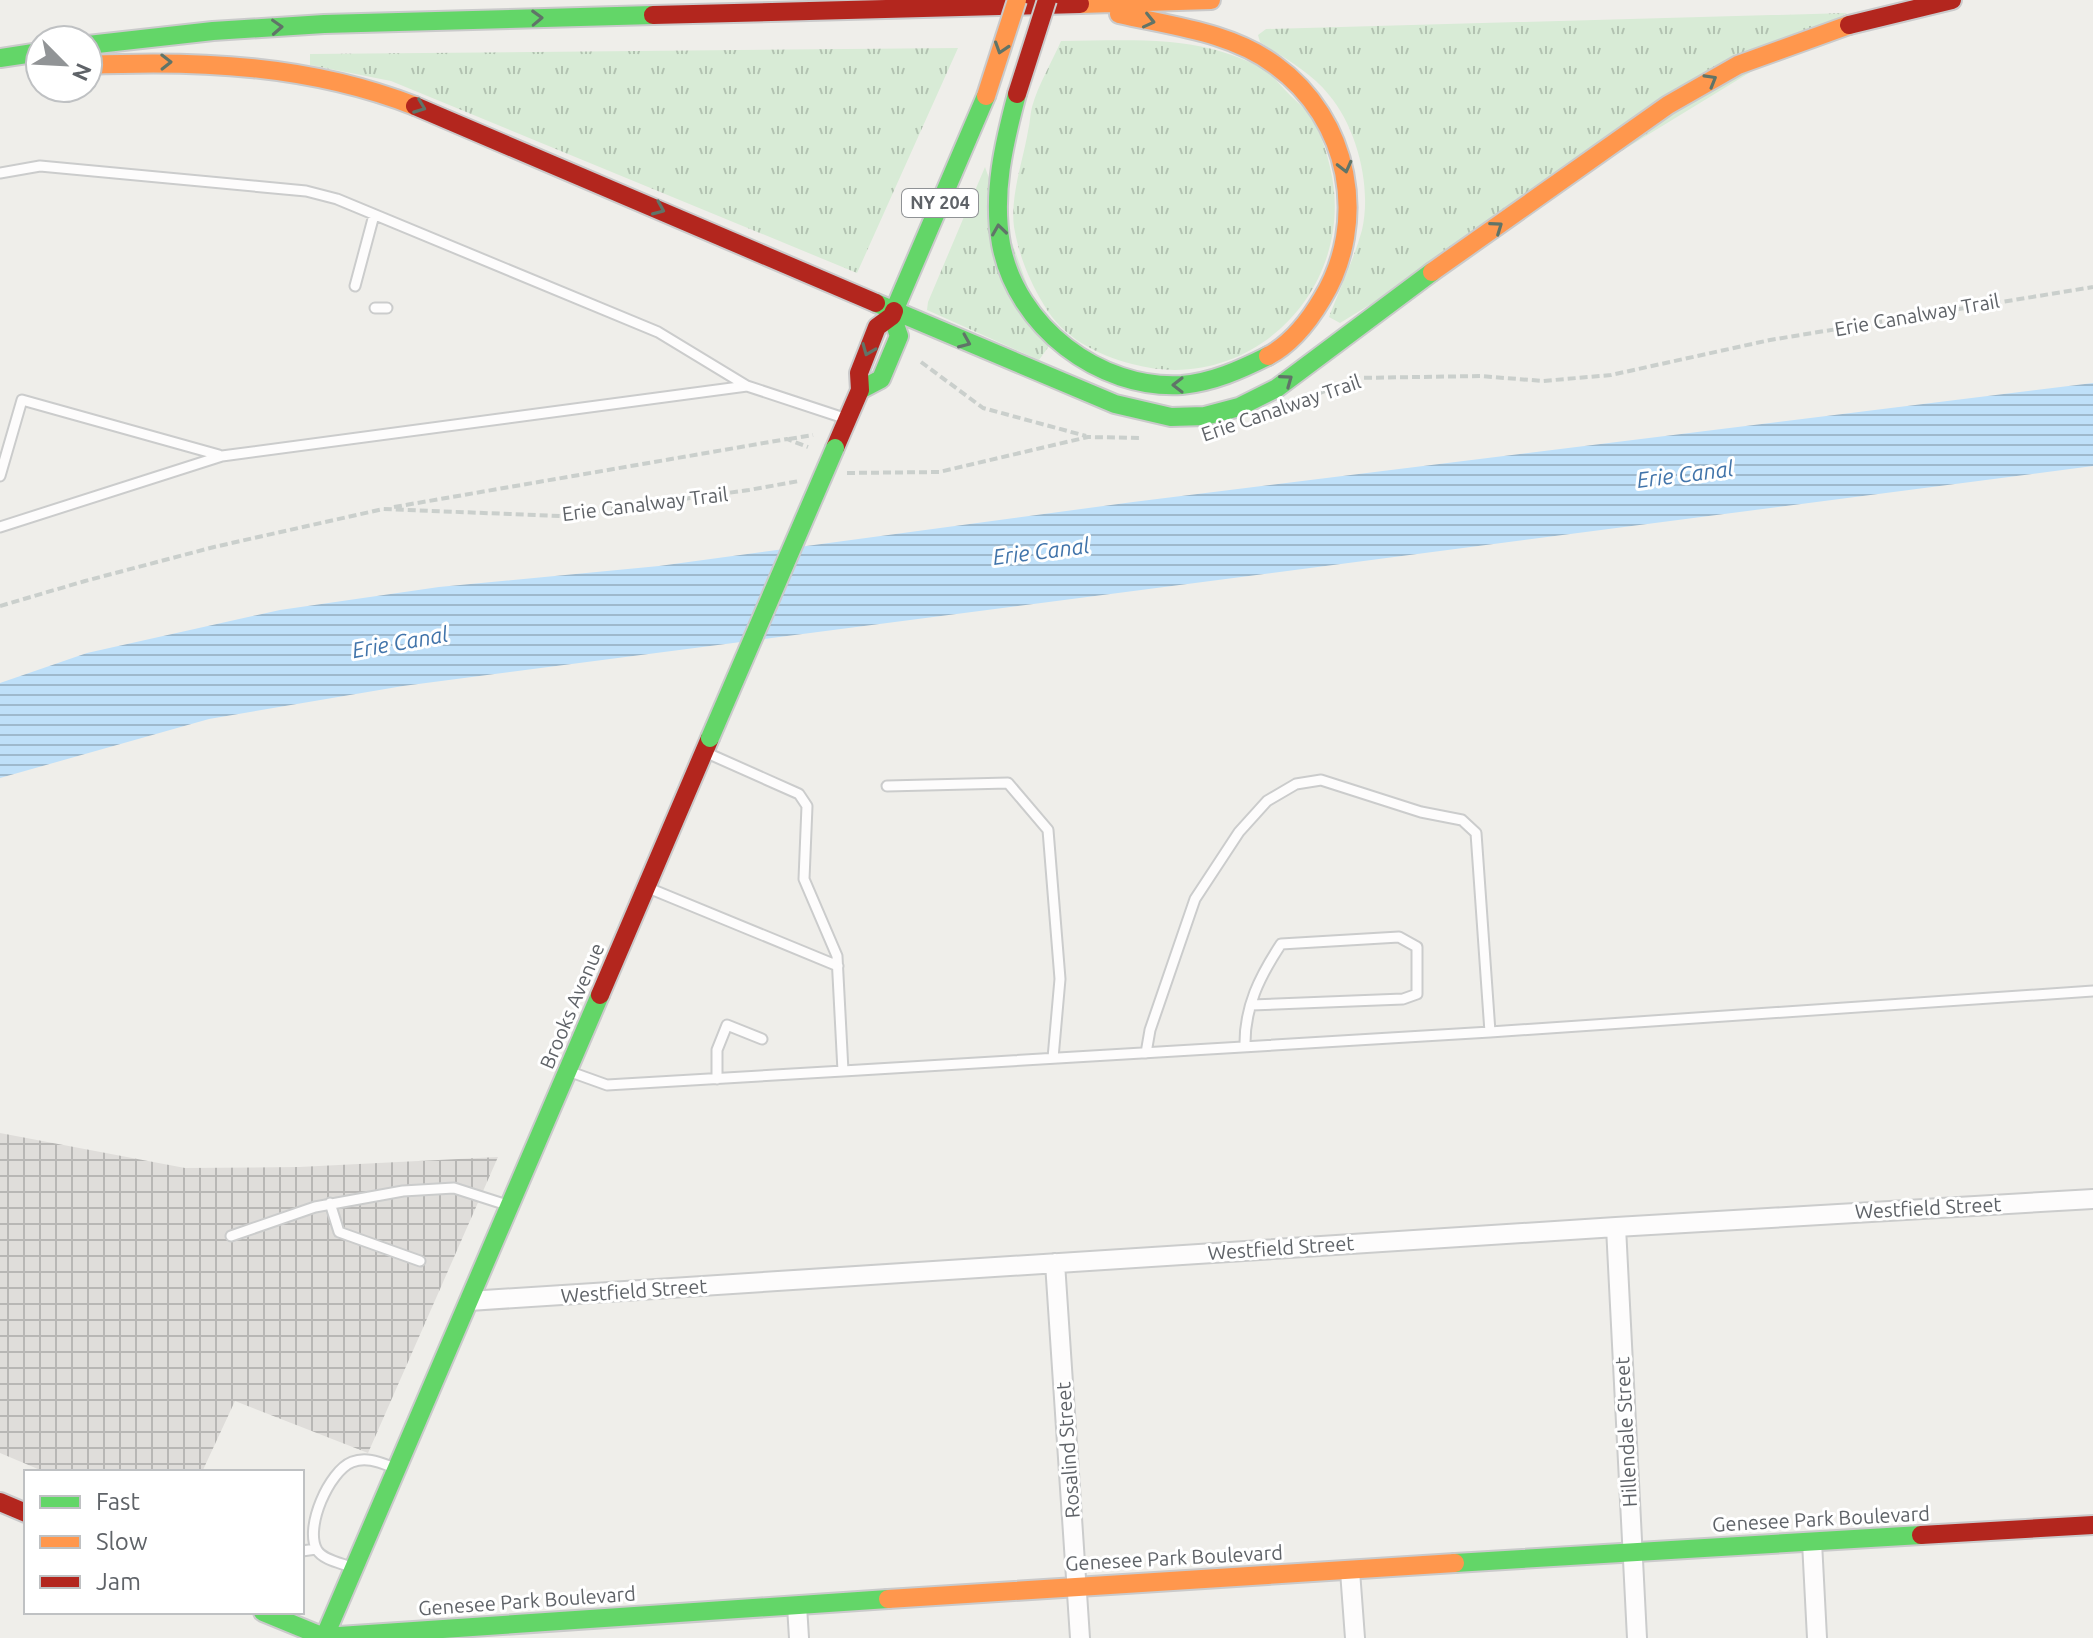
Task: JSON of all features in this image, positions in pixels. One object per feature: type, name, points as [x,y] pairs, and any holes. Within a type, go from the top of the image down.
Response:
[{"type":"main road","name":"Brooks Avenue","points":[[324,1638],[860,390],[859,373],[877,327],[893,313],[986,96],[1017,0]]},
{"type":"main road","points":[[1047,0],[1017,94],[999,169],[997,225],[1003,253],[1019,293],[1043,327],[1063,346],[1096,366],[1130,379],[1167,385],[1206,384],[1231,376],[1258,363],[1306,326],[1325,301],[1339,273],[1347,242],[1350,210],[1341,153],[1310,98],[1271,61],[1241,45],[1215,37],[1073,4]]},
{"type":"main road","points":[[104,43],[324,24],[1211,0]]},
{"type":"main road","points":[[104,64],[166,62],[240,65],[312,75],[372,90],[456,122],[893,313],[1115,404],[1171,417],[1205,416],[1239,407],[1277,388],[1410,288],[1668,105],[1738,65],[1894,12],[1952,0]]},
{"type":"main road","points":[[0,58],[24,54]]},
{"type":"main road","points":[[0,74],[24,72]]},
{"type":"main road","points":[[0,1502],[24,1512]]},
{"type":"main road","name":"Genesee Park Boulevard","points":[[268,1614],[324,1638],[521,1630],[1078,1585],[2093,1525]]},
{"type":"street","name":"Westfield Street","points":[[469,1301],[2093,1199]]},
{"type":"street","name":"Hillendale Street","points":[[1616,1227],[1637,1638]]},
{"type":"street","name":"Rosalind Street","points":[[1055,1263],[1080,1638]]},
{"type":"street","points":[[1812,1542],[1817,1638]]},
{"type":"street","points":[[1350,1571],[1355,1638]]},
{"type":"street","points":[[797,1606],[799,1638]]},
{"type":"lane","points":[[0,173],[40,166],[306,191],[337,199],[658,332],[747,386],[847,419]]},
{"type":"lane","points":[[355,286],[374,215]]},
{"type":"lane","points":[[375,308],[387,308]]},
{"type":"lane","points":[[0,527],[222,456],[747,386]]},
{"type":"lane","points":[[0,476],[22,400],[222,456]]},
{"type":"lane","points":[[707,745],[799,794],[807,806],[804,879],[837,956],[843,1071]]},
{"type":"lane","points":[[1146,1053],[1150,1030],[1195,899],[1239,832],[1267,801],[1296,784],[1321,780],[1421,812],[1462,820],[1476,833],[1490,1032]]},
{"type":"lane","points":[[887,786],[1008,783],[1048,830],[1060,979],[1053,1058]]},
{"type":"lane","points":[[646,887],[838,966]]},
{"type":"lane","points":[[1245,1047],[1245,1028],[1251,1005],[1259,978],[1281,944],[1399,937],[1417,947],[1417,994],[1403,999],[1251,1005]]},
{"type":"lane","points":[[568,1071],[607,1085],[1490,1032],[2093,991]]},
{"type":"lane","points":[[717,1079],[717,1050],[727,1025],[762,1039]]},
{"type":"lane","points":[[231,1236],[330,1203],[403,1191],[454,1188],[510,1207]]},
{"type":"lane","points":[[330,1203],[339,1232],[420,1261]]},
{"type":"lane","points":[[354,1568],[322,1556],[316,1549],[317,1511],[330,1480],[351,1462],[371,1459],[397,1469]]},
{"type":"lane","points":[[304,1551],[316,1549]]},
{"type":"path","name":"Erie Canalway Trail","points":[[1304,400],[1356,378],[1480,376],[1543,381],[1611,375],[1770,340],[2093,287]]},
{"type":"path","points":[[921,362],[983,408],[1088,437]]},
{"type":"path","points":[[383,509],[813,435]]},
{"type":"path","points":[[835,474],[939,472],[1088,437],[1148,438]]},
{"type":"path","points":[[787,439],[808,447]]},
{"type":"path","name":"Erie Canalway Trail","points":[[0,606],[214,547],[383,509],[560,516],[806,479]]},
{"type":"shaded area","points":[[0,1133],[185,1168],[299,1167],[498,1157],[368,1453],[235,1401],[203,1470],[40,1470],[0,1453]]},
{"type":"green space","points":[[1847,13],[1340,323],[1329,317],[1362,230],[1365,195],[1360,159],[1347,124],[1329,95],[1314,79],[1260,42],[1258,35],[1266,29]]},
{"type":"green space","points":[[1061,41],[1156,41],[1218,51],[1267,71],[1310,116],[1322,140],[1330,167],[1335,211],[1328,253],[1312,290],[1287,322],[1255,348],[1218,364],[1176,370],[1132,364],[1082,343],[1060,326],[1044,305],[1029,277],[1019,248],[1013,215],[1032,107]]},
{"type":"green space","points":[[958,48],[857,273],[391,81],[310,65],[310,54]]},
{"type":"green space","points":[[985,167],[1049,346],[1039,360],[927,310]]},
{"type":"water","name":"Erie Canal","points":[[2093,383],[2093,466],[403,686],[209,719],[0,778],[0,683],[87,653],[280,610],[439,587],[659,566],[1133,502]]},
{"type":"traffic: fast","points":[[104,43],[213,31],[324,24],[653,15]]},
{"type":"traffic: fast","points":[[0,58],[24,54]]},
{"type":"traffic: fast","points":[[1017,94],[1001,168],[998,206],[1001,244],[1010,274],[1024,301],[1043,326],[1066,347],[1092,364],[1121,377],[1151,384],[1182,385],[1205,381],[1237,371],[1268,356]]},
{"type":"traffic: fast","points":[[894,311],[986,96]]},
{"type":"traffic: fast","points":[[876,303],[1115,404],[1171,417],[1205,416],[1239,407],[1277,388],[1432,272]]},
{"type":"traffic: fast","points":[[860,390],[881,379],[899,336],[892,316]]},
{"type":"traffic: fast","points":[[710,738],[835,448]]},
{"type":"traffic: fast","points":[[324,1638],[600,995]]},
{"type":"traffic: fast","points":[[1455,1563],[1921,1535]]},
{"type":"traffic: fast","points":[[268,1614],[324,1637],[888,1599]]},
{"type":"traffic: slow","points":[[986,96],[1017,0]]},
{"type":"traffic: slow","points":[[1080,4],[1211,0]]},
{"type":"traffic: slow","points":[[1119,14],[1200,32],[1258,54],[1300,87],[1321,114],[1335,142],[1344,173],[1348,205],[1345,238],[1337,269],[1305,324],[1268,356]]},
{"type":"traffic: slow","points":[[1432,272],[1668,105],[1738,65],[1849,25]]},
{"type":"traffic: slow","points":[[104,65],[254,68],[335,82],[415,106]]},
{"type":"traffic: slow","points":[[888,1599],[1455,1563]]},
{"type":"traffic: jam","points":[[1017,94],[1047,0]]},
{"type":"traffic: jam","points":[[1849,25],[1952,0]]},
{"type":"traffic: jam","points":[[653,15],[1080,4]]},
{"type":"traffic: jam","points":[[415,106],[876,303]]},
{"type":"traffic: jam","points":[[835,448],[860,390],[859,373],[877,327],[894,311]]},
{"type":"traffic: jam","points":[[600,995],[710,738]]},
{"type":"traffic: jam","points":[[0,1502],[24,1512]]},
{"type":"traffic: jam","points":[[1921,1535],[2093,1525]]}]
